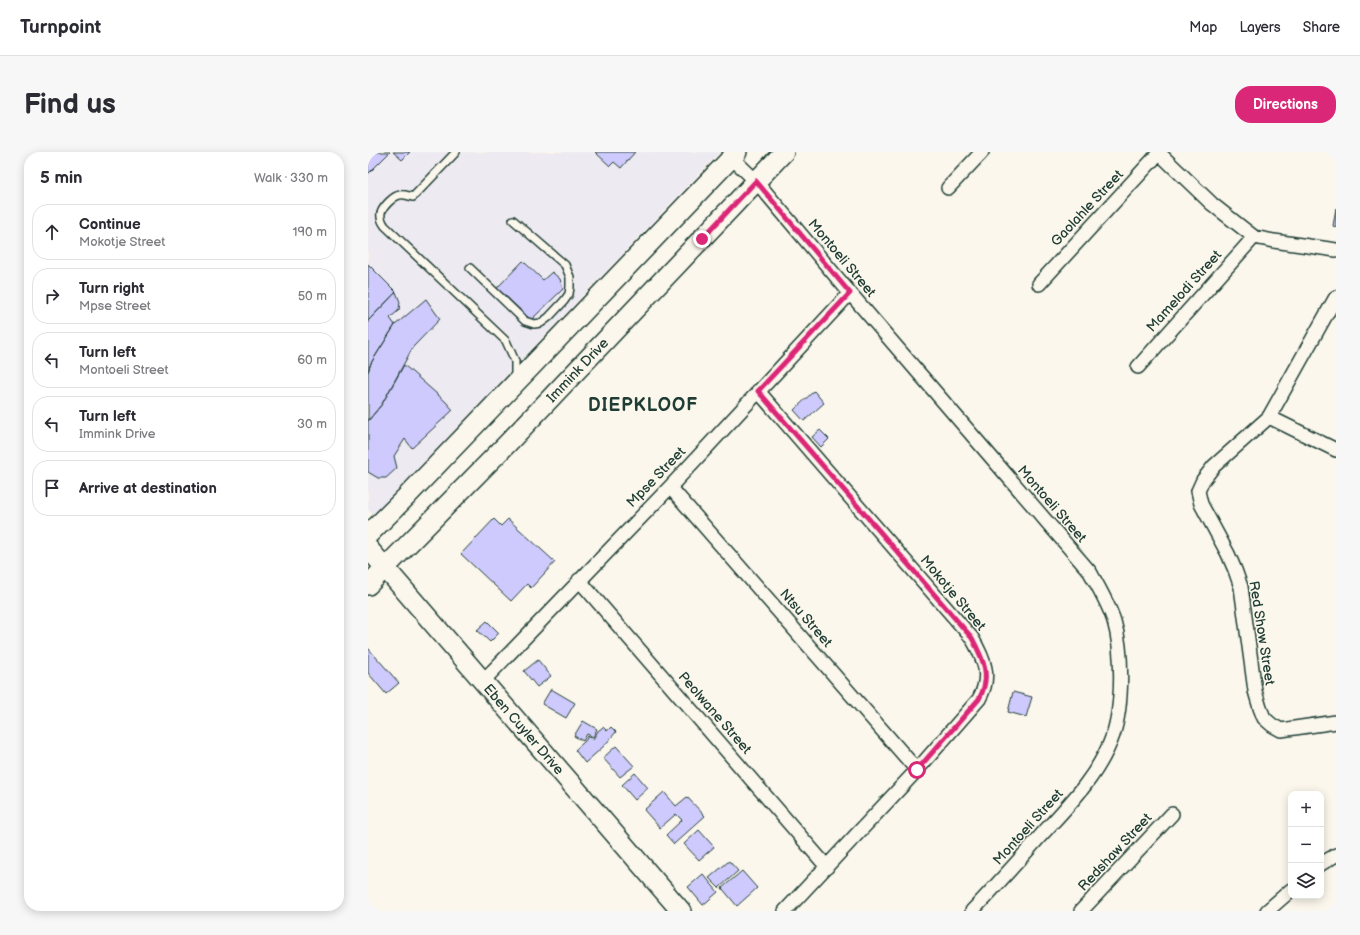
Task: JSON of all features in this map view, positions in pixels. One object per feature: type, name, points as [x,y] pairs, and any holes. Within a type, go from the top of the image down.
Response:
[{"type":"main road","name":"Immink Drive","points":[[368,585],[507,444],[784,152]]},
{"type":"main road","points":[[368,535],[408,496],[732,154]]},
{"type":"main road","name":"Eben Cuyler Drive","points":[[368,548],[681,911]]},
{"type":"street","points":[[948,188],[982,152]]},
{"type":"street","points":[[1158,153],[1212,204],[1254,237],[1336,250]]},
{"type":"street","name":"Gaolahle Street","points":[[1039,284],[1158,153]]},
{"type":"street","name":"Montoeli Street","points":[[732,154],[1090,572],[1104,596],[1114,622],[1118,643],[1120,693],[1118,713],[1113,735],[1101,760],[1082,790],[972,911]]},
{"type":"street","name":"Mamelodi Street","points":[[1138,367],[1254,237]]},
{"type":"street","name":"Mpse Street","points":[[483,681],[670,487],[850,293]]},
{"type":"street","name":"Red Show Street","points":[[1336,297],[1269,417],[1214,466],[1203,480],[1198,491],[1201,504],[1235,570],[1240,587],[1255,692],[1264,718],[1281,730],[1336,722]]},
{"type":"street","name":"Mokotje Street","points":[[758,391],[972,638],[982,656],[986,681],[984,692],[979,699],[917,770],[785,911]]},
{"type":"street","points":[[1269,417],[1336,450]]},
{"type":"street","name":"Ntsu Street","points":[[670,487],[917,770]]},
{"type":"street","name":"Peolwane Street","points":[[579,580],[827,867]]},
{"type":"street","name":"Redshaw Street","points":[[1081,911],[1172,814]]},
{"type":"street","points":[[1323,863],[1336,855]]},
{"type":"street","points":[[1266,911],[1288,893]]},
{"type":"lane","points":[[456,152],[412,197],[406,194],[393,198],[381,214],[381,220],[385,226],[506,340],[515,361],[515,384]]},
{"type":"lane","points":[[470,268],[525,321],[530,323],[541,323],[564,301],[569,294],[570,287],[570,277],[565,265],[514,220]]},
{"type":"shaded area","points":[[368,152],[720,152],[373,515],[368,510]]},
{"type":"building","points":[[368,152],[390,152],[368,174]]},
{"type":"building","points":[[393,152],[410,152],[402,160]]},
{"type":"building","points":[[595,152],[635,152],[621,168],[614,162],[610,166]]},
{"type":"building","points":[[1336,208],[1336,227],[1333,226]]},
{"type":"building","points":[[523,261],[543,280],[552,272],[560,279],[563,289],[531,320],[497,288]]},
{"type":"building","points":[[368,264],[396,292],[368,321]]},
{"type":"building","points":[[396,292],[400,302],[399,310],[390,318],[395,325],[371,363],[368,372],[368,321]]},
{"type":"building","points":[[426,299],[440,319],[413,347],[382,404],[368,421],[368,372],[371,363],[395,325]]},
{"type":"building","points":[[404,365],[453,410],[412,448],[405,439],[394,456],[397,468],[386,478],[378,478],[368,472],[368,421],[382,404]]},
{"type":"building","points":[[814,391],[824,403],[804,421],[794,410]]},
{"type":"building","points":[[820,430],[829,439],[821,447],[812,437]]},
{"type":"building","points":[[494,519],[501,526],[508,519],[555,562],[531,588],[527,584],[511,601],[461,554]]},
{"type":"building","points":[[487,621],[499,633],[490,642],[477,630]]},
{"type":"building","points":[[368,648],[399,683],[386,694],[368,673]]},
{"type":"building","points":[[538,660],[551,676],[537,687],[524,671]]},
{"type":"building","points":[[551,689],[575,703],[566,718],[542,704]]},
{"type":"building","points":[[1013,692],[1032,697],[1026,717],[1008,712]]},
{"type":"building","points":[[583,721],[597,729],[593,737],[587,734],[583,741],[574,736]]},
{"type":"building","points":[[603,727],[607,731],[611,727],[616,732],[604,746],[585,763],[575,750],[585,741],[588,736],[593,739],[598,731]]},
{"type":"building","points":[[616,746],[634,766],[620,777],[603,758]]},
{"type":"building","points":[[635,773],[648,788],[635,800],[622,785]]},
{"type":"building","points":[[664,792],[676,806],[687,797],[705,816],[674,844],[666,835],[682,820],[676,814],[660,828],[644,810]]},
{"type":"building","points":[[699,830],[714,847],[699,860],[684,844]]},
{"type":"building","points":[[729,861],[738,871],[719,888],[709,878]]},
{"type":"building","points":[[742,871],[757,888],[737,906],[722,888]]},
{"type":"building","points":[[703,874],[718,892],[703,905],[688,887]]},
{"type":"district","name":"DIEPKLOOF","points":[[643,405]]},
{"type":"route","points":[[702,239],[756,181],[850,293],[758,391],[972,638],[982,656],[986,681],[984,692],[917,770]]}]
